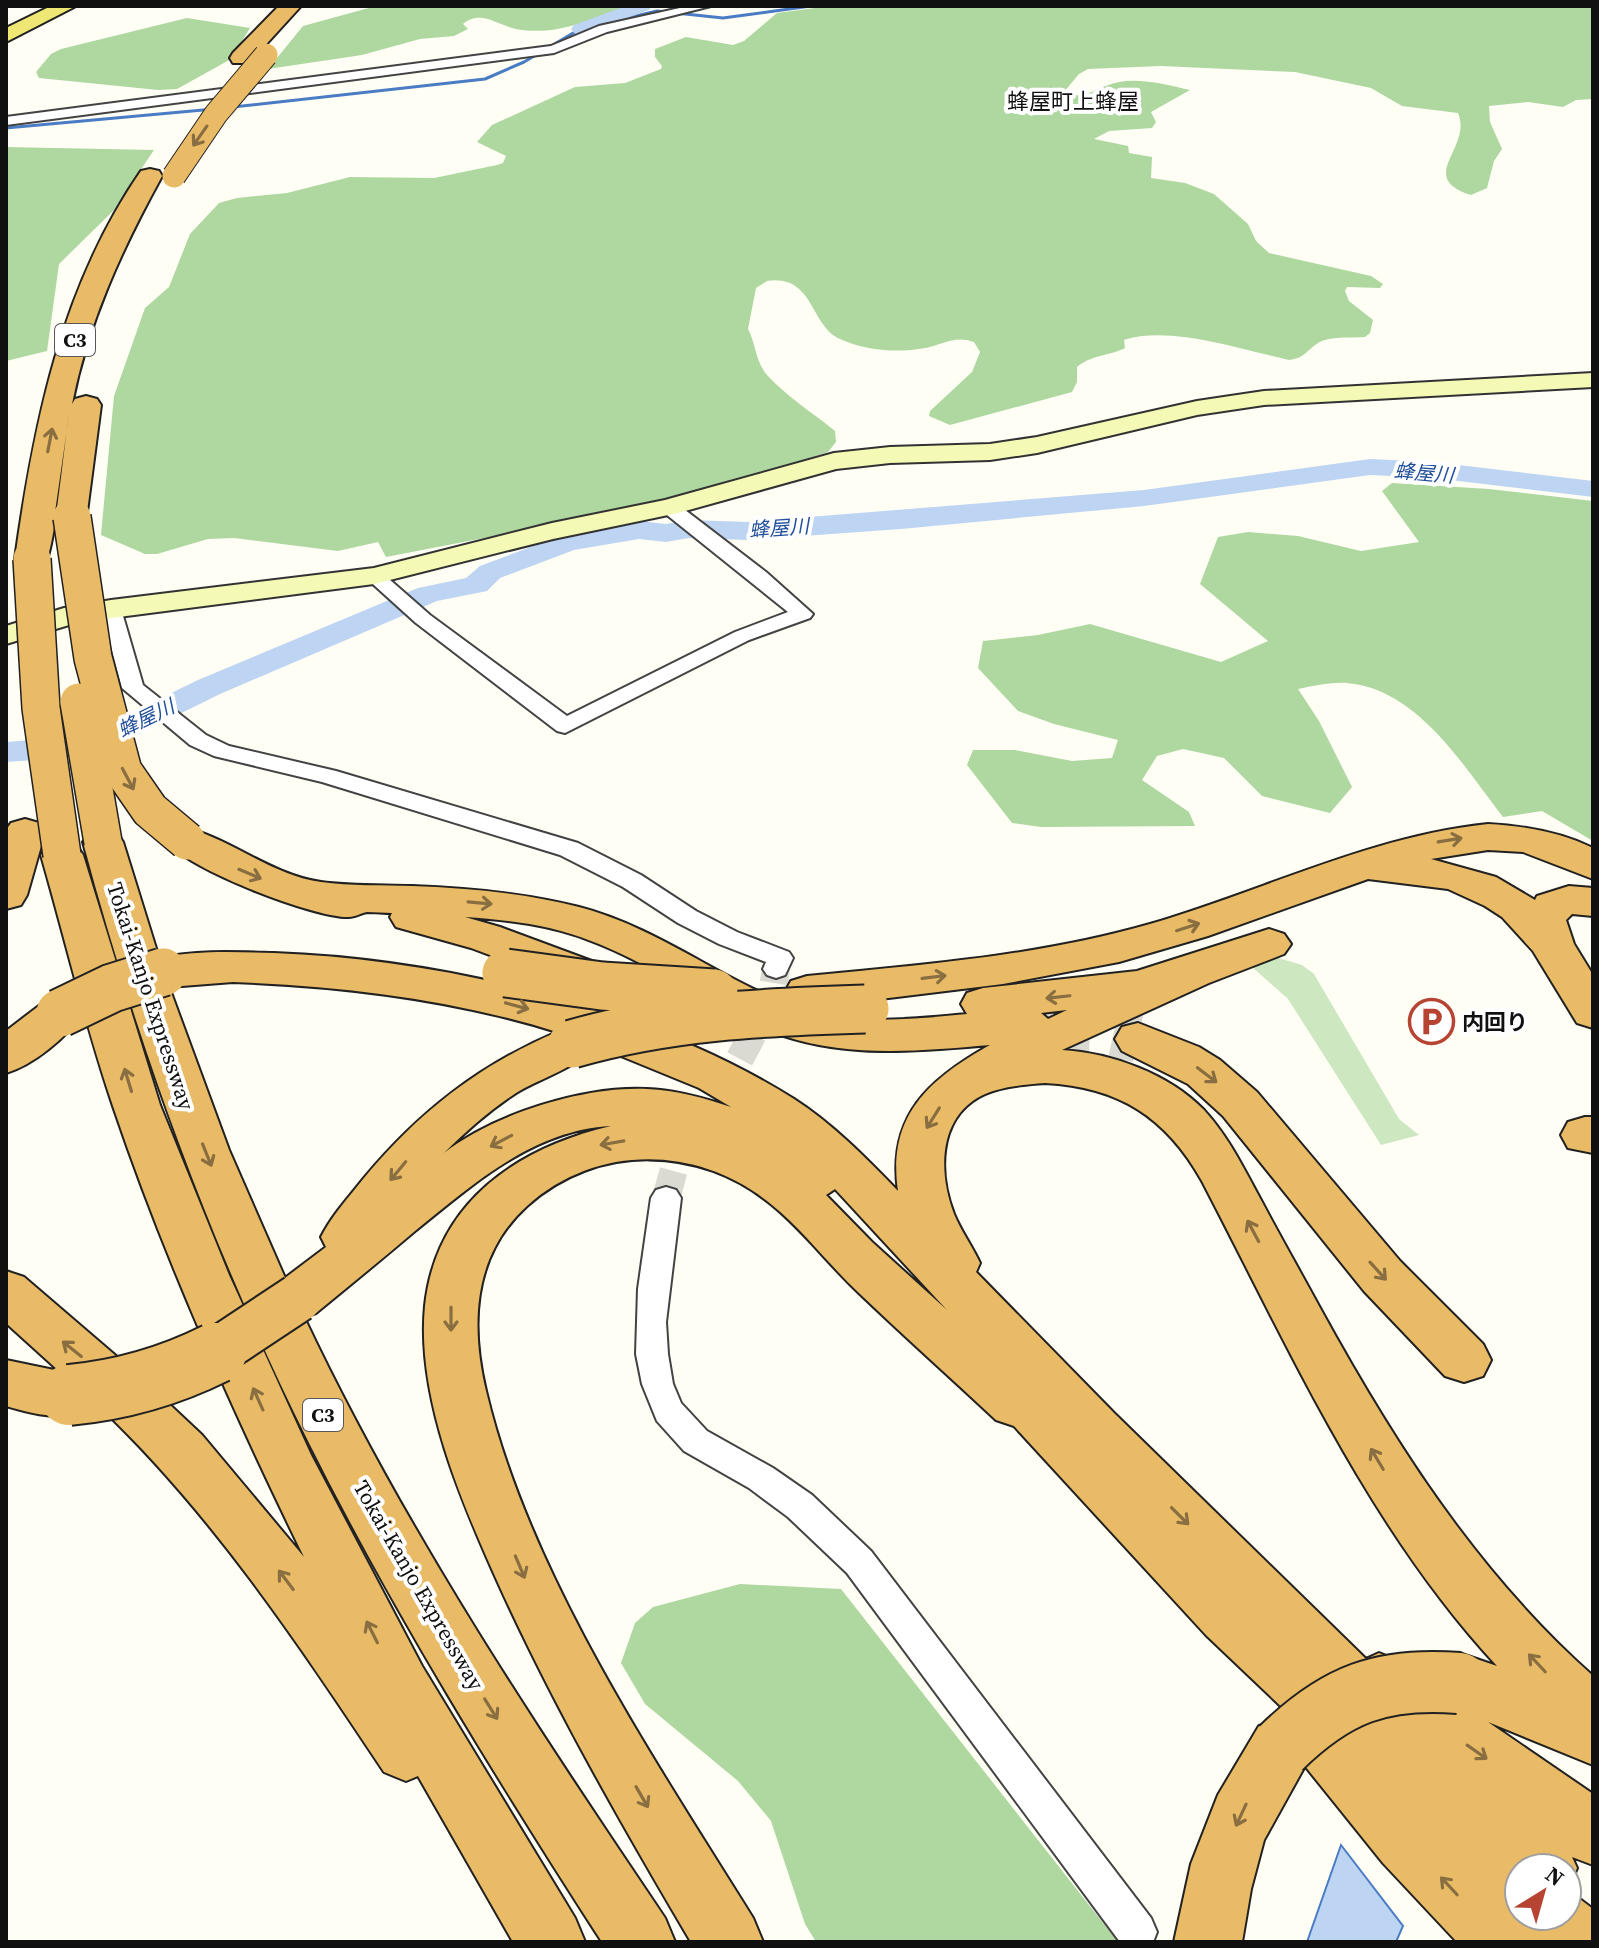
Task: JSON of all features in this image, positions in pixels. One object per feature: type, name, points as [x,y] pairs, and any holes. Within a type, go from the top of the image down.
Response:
[{"type":"highway","name":"Tokai-Kanjo Expressway","points":[[291,6],[241,58],[194,114],[162,176],[120,285],[95,365],[78,454],[54,515],[32,559],[45,763],[63,843],[136,1105],[203,1275],[290,1470],[400,1687],[551,1942]]},
{"type":"highway","name":"Tokai-Kanjo Expressway","points":[[313,6],[266,55],[162,176],[110,251],[85,310],[58,399],[54,515],[70,587],[74,667],[84,748],[63,843],[132,949],[180,1089],[246,1251],[332,1433],[443,1631],[547,1800],[641,1942]]},
{"type":"highway","points":[[54,515],[123,771],[150,810],[187,841],[232,867],[318,896],[395,912],[485,937],[624,994],[660,1013],[734,1063],[819,1142],[922,1247],[1241,1603],[1503,1872]]},
{"type":"highway","points":[[6,1056],[60,1013],[112,988],[234,950],[296,944],[350,949],[506,973],[659,991],[1090,954],[1190,927],[1428,844],[1489,837],[1552,847],[1593,865]]},
{"type":"highway","points":[[6,895],[63,843]]},
{"type":"highway","points":[[1349,871],[1418,869],[1464,880],[1522,911],[1553,948],[1593,1012]]},
{"type":"highway","points":[[318,896],[486,903],[583,922],[624,939],[764,1010],[827,1030],[888,1036],[1029,1026]]},
{"type":"highway","points":[[1553,948],[1545,920],[1552,906],[1569,900],[1593,902]]},
{"type":"highway","points":[[1008,1341],[950,1256],[933,1222],[920,1174],[924,1132],[932,1116],[962,1085],[1009,1055],[1193,972],[1269,944]]},
{"type":"highway","points":[[163,972],[231,965],[302,969],[400,981],[506,1003],[621,1037],[704,1071],[752,1096],[819,1142]]},
{"type":"highway","points":[[298,1298],[385,1186],[465,1103],[499,1079],[572,1044],[652,1022],[694,1016],[953,1006],[1110,991],[1193,972]]},
{"type":"highway","points":[[1138,1039],[1193,1065],[1240,1104],[1382,1276],[1464,1360]]},
{"type":"highway","points":[[962,1085],[992,1072],[1021,1066],[1069,1067],[1115,1077],[1140,1088],[1179,1115],[1195,1132],[1222,1174],[1351,1414],[1400,1497],[1452,1569],[1480,1601],[1542,1670],[1593,1717]]},
{"type":"highway","points":[[6,1383],[69,1395],[110,1391],[176,1373],[230,1346],[298,1298],[439,1183],[496,1143],[556,1117],[629,1106],[666,1107],[733,1125],[797,1162],[852,1214],[1077,1458]]},
{"type":"highway","points":[[729,1942],[601,1726],[525,1579],[489,1489],[463,1405],[453,1354],[449,1313],[455,1277],[466,1246],[483,1219],[507,1194],[535,1172],[563,1157],[594,1146],[661,1140],[709,1147],[735,1157],[787,1189],[863,1266],[1077,1458],[1526,1852]]},
{"type":"highway","points":[[6,1292],[106,1377],[182,1453],[253,1537],[323,1628],[540,1942]]},
{"type":"highway","points":[[1241,1603],[1593,1833]]},
{"type":"highway","points":[[1241,1603],[1337,1759],[1406,1840],[1503,1942]]},
{"type":"highway","points":[[1208,1942],[1221,1866],[1249,1799],[1281,1748],[1319,1714],[1343,1699],[1371,1687],[1401,1681],[1459,1683],[1519,1702],[1593,1734]]},
{"type":"main road","points":[[6,36],[66,6]]},
{"type":"street","points":[[6,121],[554,49],[603,29],[705,6]]},
{"type":"street","points":[[6,635],[64,617],[111,609],[374,576],[552,531],[669,507],[834,461],[890,455],[990,452],[1037,445],[1197,408],[1264,398],[1593,380]]},
{"type":"street","points":[[374,576],[423,619],[565,726],[742,636],[803,614],[669,507]]},
{"type":"street","points":[[111,609],[133,688],[198,740],[222,751],[328,776],[569,849],[632,881],[687,917],[728,938],[780,958],[788,981]]},
{"type":"street","points":[[666,1198],[651,1314],[653,1366],[669,1410],[686,1433],[795,1500],[831,1531],[859,1562],[1137,1932]]},
{"type":"green space","points":[[376,6],[633,6],[551,30],[514,29],[477,18],[463,24],[468,29],[454,36],[420,39],[362,55],[268,69],[303,26]]},
{"type":"green space","points":[[830,6],[1593,6],[1593,99],[1576,100],[1563,107],[1528,102],[1489,106],[1490,122],[1502,149],[1494,161],[1487,188],[1471,195],[1455,188],[1447,180],[1446,170],[1461,126],[1458,113],[1402,106],[1371,88],[1295,72],[1161,66],[1088,69],[1079,74],[1063,93],[1085,94],[1128,81],[1190,90],[1151,112],[1156,122],[1152,128],[1109,131],[1094,139],[1128,146],[1129,153],[1152,157],[1151,178],[1185,183],[1214,194],[1248,224],[1256,241],[1269,253],[1371,276],[1383,284],[1380,288],[1347,287],[1345,291],[1349,301],[1373,320],[1370,333],[1365,337],[1323,341],[1302,356],[1289,360],[1184,337],[1142,336],[1124,340],[1125,348],[1088,360],[1077,367],[1077,382],[1072,392],[950,425],[929,416],[930,411],[972,372],[980,352],[974,342],[955,340],[904,350],[861,346],[830,332],[794,285],[767,281],[756,288],[748,329],[758,358],[774,383],[835,431],[836,442],[828,452],[717,488],[386,557],[378,542],[338,551],[234,538],[208,539],[157,554],[145,554],[101,535],[114,396],[145,308],[169,287],[190,234],[219,203],[287,193],[350,177],[434,178],[497,165],[503,163],[506,156],[477,142],[492,125],[575,87],[625,83],[661,69],[655,49],[686,37],[733,45],[744,41],[777,13]]},
{"type":"green space","points":[[187,18],[250,28],[231,59],[177,89],[158,90],[39,78],[36,72],[51,54],[61,49]]},
{"type":"green space","points":[[6,147],[154,150],[113,211],[59,264],[47,351],[6,361]]},
{"type":"green space","points":[[1392,483],[1489,489],[1593,501],[1593,841],[1542,811],[1503,817],[1455,754],[1417,715],[1396,699],[1372,688],[1347,683],[1298,689],[1319,721],[1352,787],[1330,813],[1262,796],[1224,758],[1183,749],[1157,756],[1142,780],[1189,812],[1195,826],[1041,827],[1012,823],[967,765],[973,750],[1015,750],[1072,761],[1112,758],[1118,740],[1054,724],[1018,711],[978,668],[983,641],[1038,635],[1090,624],[1221,662],[1268,641],[1200,584],[1218,537],[1248,532],[1298,536],[1361,551],[1419,542],[1382,491]]},
{"type":"green space","points":[[1275,957],[1302,965],[1314,974],[1399,1119],[1419,1135],[1381,1145],[1288,999],[1252,967]]},
{"type":"green space","points":[[740,1584],[841,1589],[1118,1942],[816,1942],[805,1924],[771,1821],[738,1781],[645,1704],[621,1663],[635,1623],[653,1607]]},
{"type":"water","points":[[1341,1845],[1403,1926],[1396,1942],[1307,1942]]},
{"type":"waterway","points":[[580,29],[643,6]]},
{"type":"waterway","points":[[233,107],[485,79],[524,62],[580,29],[657,11],[723,18],[811,6]]},
{"type":"waterway","points":[[6,128],[214,109]]},
{"type":"waterway","name":"蜂屋川","points":[[6,752],[76,747],[111,735],[209,687],[429,594],[476,585],[490,572],[567,543],[639,530],[666,533],[689,529],[748,531],[901,520],[1144,498],[1370,467],[1433,470],[1593,489]]},
{"type":"tunnel","points":[[720,1096],[771,1000],[776,969]]},
{"type":"tunnel","points":[[1043,1027],[1093,1029],[1138,1039]]},
{"type":"tunnel","points":[[666,1198],[675,1166],[697,1132]]},
{"type":"place","name":"内回り","points":[[1431,1022]]},
{"type":"district","name":"蜂屋町上蜂屋","points":[[1073,101]]}]
